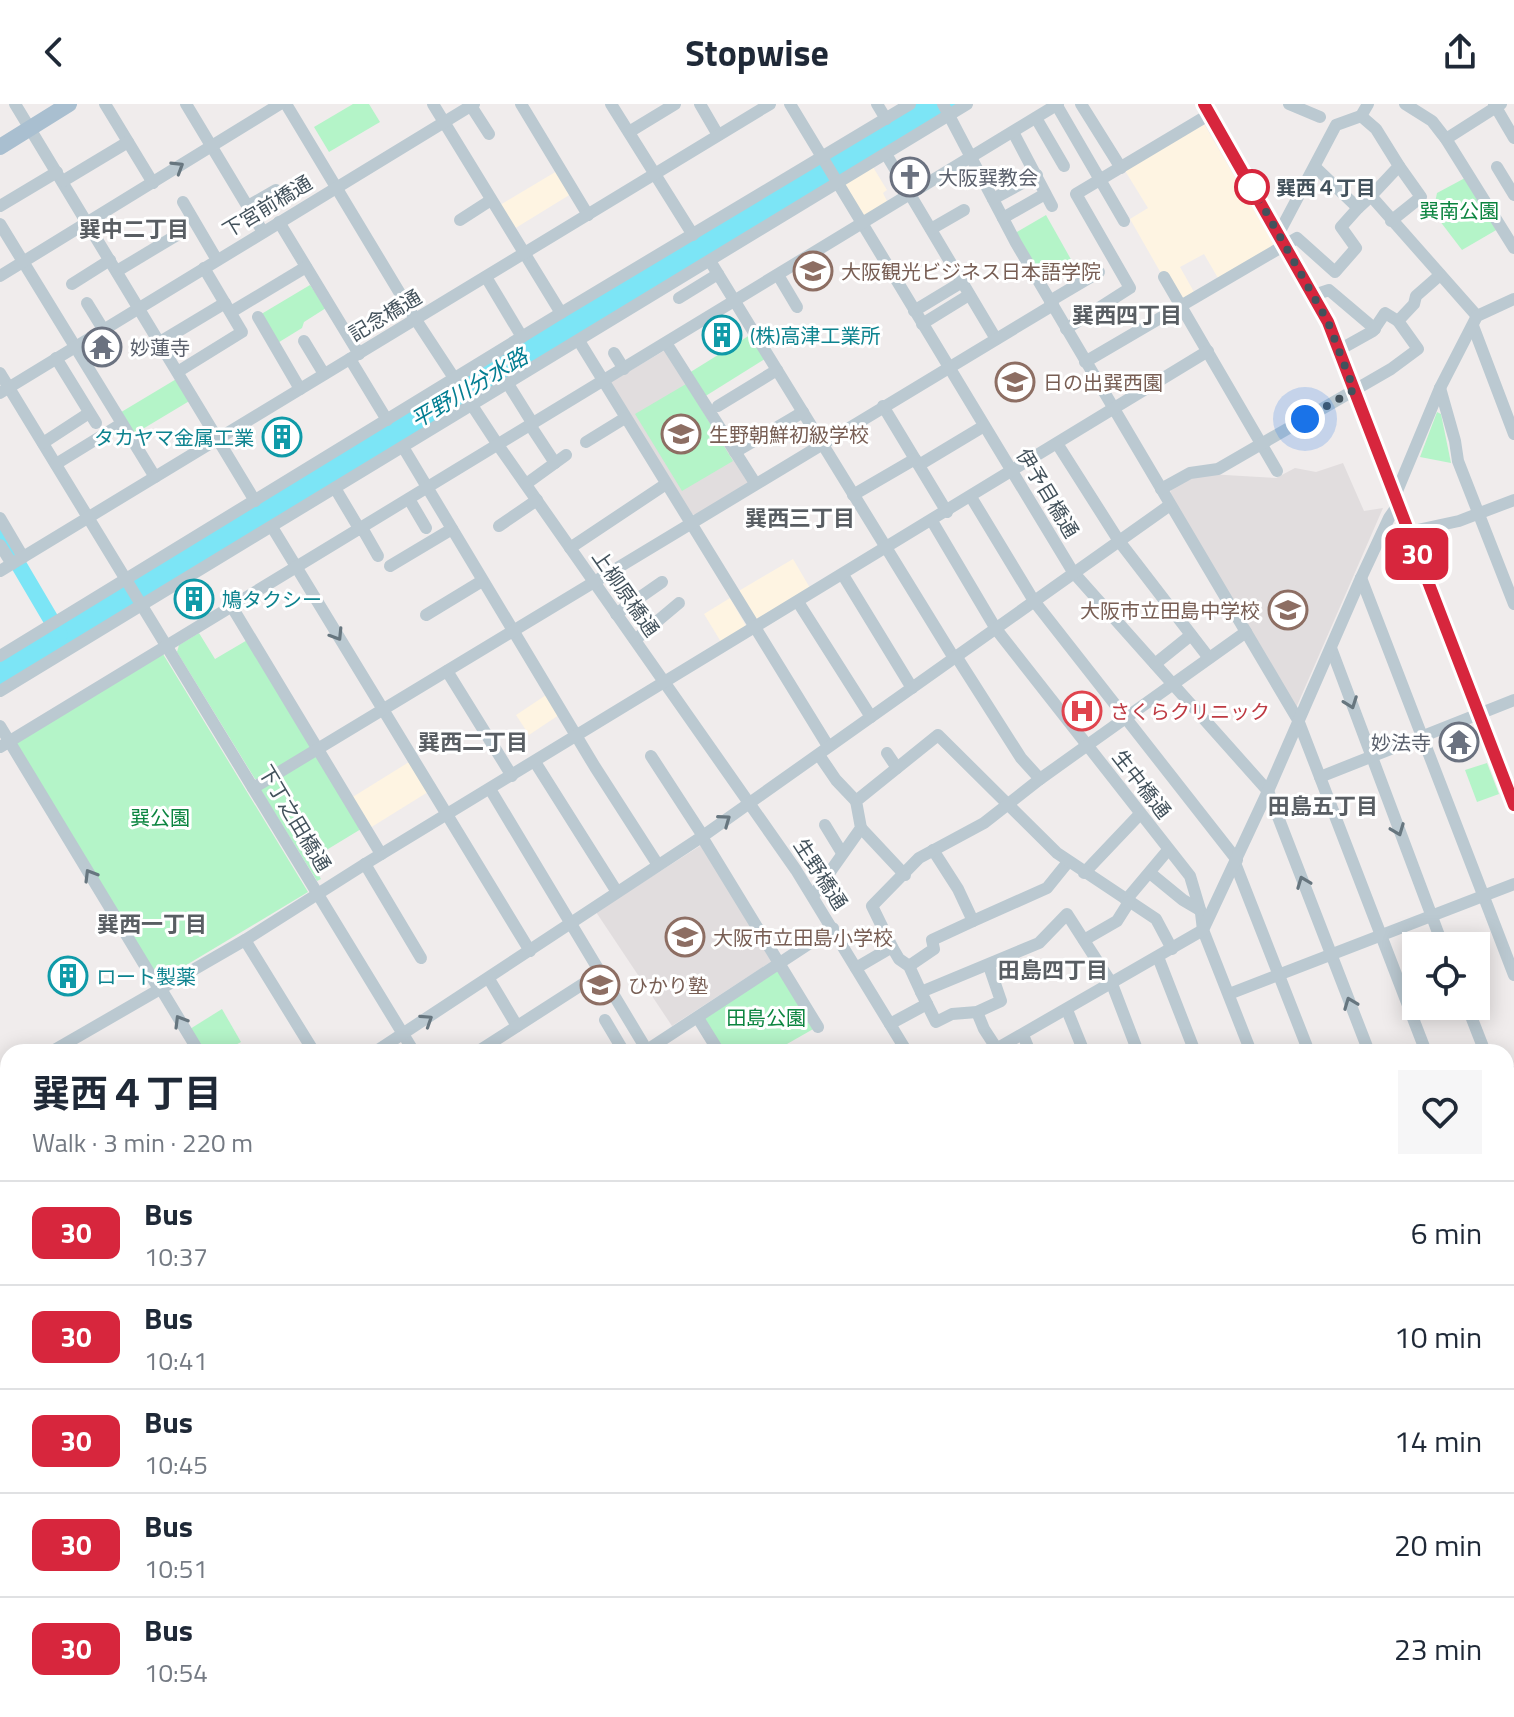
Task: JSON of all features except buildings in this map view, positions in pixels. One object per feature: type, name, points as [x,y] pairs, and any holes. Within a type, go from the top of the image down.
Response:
[{"type":"main road","points":[[0,147],[69,104]]},
{"type":"street","points":[[15,104],[255,501]]},
{"type":"street","points":[[105,104],[153,183]]},
{"type":"street","points":[[186,104],[263,232]]},
{"type":"street","points":[[0,276],[283,104],[416,320],[456,378]]},
{"type":"street","points":[[433,104],[561,313]]},
{"type":"street","points":[[521,104],[588,215]]},
{"type":"street","points":[[611,104],[693,235]]},
{"type":"street","points":[[629,132],[675,104]]},
{"type":"street","points":[[700,104],[718,135]]},
{"type":"street","name":"記念橋通","points":[[14,563],[770,104]]},
{"type":"street","points":[[790,104],[822,157]]},
{"type":"street","points":[[877,104],[886,119]]},
{"type":"street","points":[[0,656],[910,104]]},
{"type":"street","points":[[0,691],[838,184],[946,110],[967,104]]},
{"type":"street","points":[[5,744],[972,158],[1056,104],[1124,221]]},
{"type":"street","points":[[1081,104],[1121,168]]},
{"type":"street","points":[[1289,104],[1336,125]]},
{"type":"street","points":[[1313,104],[1320,117]]},
{"type":"street","points":[[1085,362],[1282,238],[1336,125],[1361,116],[1368,104]]},
{"type":"street","points":[[1405,104],[1432,121],[1446,139],[1508,226],[1514,248]]},
{"type":"street","points":[[472,105],[489,134]]},
{"type":"street","name":"下宮前橋通","points":[[4,390],[472,105]]},
{"type":"street","points":[[1446,139],[1497,105],[1514,138]]},
{"type":"street","points":[[1066,329],[1130,288],[1076,194],[1121,168],[1210,108],[1314,295],[1339,350],[1479,713],[1509,779],[1514,805]]},
{"type":"street","points":[[946,110],[1085,362],[1298,720],[1423,1044]]},
{"type":"street","points":[[1361,116],[1376,129],[1421,197],[1391,221]]},
{"type":"street","points":[[1036,118],[1064,166]]},
{"type":"street","points":[[1013,132],[1052,206]]},
{"type":"street","points":[[0,206],[128,142]]},
{"type":"street","points":[[886,154],[996,339]]},
{"type":"street","name":"伊予目橋通","points":[[822,157],[1073,572],[1268,791]]},
{"type":"street","points":[[1282,238],[1297,238],[1335,272],[1356,248],[1341,227],[1399,166]]},
{"type":"street","points":[[1315,167],[1358,208]]},
{"type":"street","points":[[1497,167],[1514,195]]},
{"type":"street","points":[[993,199],[1037,175]]},
{"type":"street","points":[[248,206],[276,190]]},
{"type":"street","points":[[1003,218],[1045,194]]},
{"type":"street","points":[[1371,196],[1440,275],[1475,321],[1514,434]]},
{"type":"street","points":[[460,220],[491,200]]},
{"type":"street","points":[[183,202],[217,260]]},
{"type":"street","points":[[931,229],[964,210]]},
{"type":"street","points":[[279,222],[387,420]]},
{"type":"street","points":[[0,224],[155,477]]},
{"type":"street","points":[[72,284],[182,232]]},
{"type":"street","points":[[710,261],[955,657],[1021,758],[1040,779]]},
{"type":"street","points":[[160,342],[306,267]]},
{"type":"street","points":[[179,371],[242,332],[204,268]]},
{"type":"street","points":[[253,788],[996,339],[1099,272]]},
{"type":"street","points":[[679,298],[718,274]]},
{"type":"street","points":[[778,275],[797,307]]},
{"type":"street","points":[[1398,321],[1414,304],[1416,296],[1440,275]]},
{"type":"street","points":[[486,277],[522,337]]},
{"type":"street","points":[[1164,277],[1277,471]]},
{"type":"street","points":[[914,311],[962,282]]},
{"type":"street","points":[[1314,295],[1329,290],[1375,329]]},
{"type":"street","points":[[922,324],[969,295]]},
{"type":"street","points":[[1006,1044],[1203,930],[1389,518],[1440,388],[1462,343],[1475,321],[1514,299]]},
{"type":"street","points":[[87,303],[103,329]]},
{"type":"street","points":[[1161,489],[1190,473],[1218,469],[1391,369],[1418,349],[1398,321],[1385,313],[1375,329],[1339,350]]},
{"type":"street","points":[[258,317],[300,389]]},
{"type":"street","points":[[304,341],[324,374]]},
{"type":"street","points":[[579,341],[754,628],[836,780],[856,801],[861,828],[905,875]]},
{"type":"street","points":[[666,343],[755,483]]},
{"type":"street","points":[[77,1044],[160,989],[1208,351]]},
{"type":"street","points":[[614,353],[624,369]]},
{"type":"street","points":[[43,443],[93,418],[56,358]]},
{"type":"street","points":[[718,406],[777,370]]},
{"type":"street","points":[[0,373],[4,390],[43,443],[127,580]]},
{"type":"street","name":"上柳原橋通","points":[[456,378],[498,445],[749,803]]},
{"type":"street","points":[[508,384],[555,463]]},
{"type":"street","points":[[1440,388],[1458,461],[1514,604]]},
{"type":"street","points":[[883,406],[947,512]]},
{"type":"street","points":[[735,452],[803,412]]},
{"type":"street","points":[[586,442],[625,418]]},
{"type":"street","points":[[56,464],[121,424]]},
{"type":"street","points":[[853,495],[984,426]]},
{"type":"street","points":[[1058,445],[1119,541],[1209,658]]},
{"type":"street","points":[[403,447],[512,631],[658,865]]},
{"type":"street","points":[[526,484],[566,455]]},
{"type":"street","points":[[570,548],[666,484]]},
{"type":"street","points":[[335,488],[378,556]]},
{"type":"street","points":[[971,497],[1034,601],[1236,861],[1306,1044]]},
{"type":"street","points":[[409,499],[426,528]]},
{"type":"street","points":[[499,526],[537,500]]},
{"type":"street","points":[[1408,532],[1459,521],[1514,500]]},
{"type":"street","points":[[387,1044],[703,836],[1170,505]]},
{"type":"street","points":[[0,518],[14,563]]},
{"type":"street","name":"生中橋通","points":[[932,521],[996,629],[1190,876],[1203,930],[1248,1044]]},
{"type":"street","points":[[272,527],[530,951]]},
{"type":"street","points":[[390,566],[452,529]]},
{"type":"street","points":[[0,545],[14,563]]},
{"type":"street","points":[[843,575],[912,688]]},
{"type":"street","points":[[1361,578],[1514,975]]},
{"type":"street","name":"下丁之田橋通","points":[[127,580],[409,1044]]},
{"type":"street","points":[[426,615],[482,581]]},
{"type":"street","points":[[616,614],[662,582]]},
{"type":"street","points":[[798,602],[871,717]]},
{"type":"street","points":[[635,640],[679,603]]},
{"type":"street","points":[[232,607],[381,854]]},
{"type":"street","points":[[989,966],[1001,1001],[977,1012],[952,1014],[936,1022],[909,966],[899,959],[872,906],[919,858],[984,823],[1040,779],[1246,632]]},
{"type":"street","points":[[1155,664],[1191,635]]},
{"type":"street","points":[[1331,648],[1437,932]]},
{"type":"street","points":[[447,671],[512,776]]},
{"type":"street","points":[[1320,777],[1514,700]]},
{"type":"street","points":[[0,726],[5,744],[194,1044]]},
{"type":"street","points":[[856,801],[938,735],[1068,862],[1156,919],[1172,949]]},
{"type":"street","points":[[887,753],[897,768]]},
{"type":"street","points":[[651,756],[818,1027]]},
{"type":"street","points":[[535,762],[617,892]]},
{"type":"street","points":[[490,789],[643,1044]]},
{"type":"street","points":[[1268,791],[1366,1044]]},
{"type":"street","name":"生野橋通","points":[[749,803],[813,896],[902,1044]]},
{"type":"street","points":[[1084,873],[1140,814]]},
{"type":"street","points":[[825,825],[842,853]]},
{"type":"street","points":[[813,896],[861,828]]},
{"type":"street","points":[[933,850],[958,889],[973,921]]},
{"type":"street","points":[[1084,940],[1117,921],[1128,901],[1168,850]]},
{"type":"street","points":[[909,966],[934,949],[932,940],[1047,888],[1068,862]]},
{"type":"street","points":[[365,864],[421,958]]},
{"type":"street","points":[[1150,873],[1200,910]]},
{"type":"street","points":[[1229,994],[1514,884]]},
{"type":"street","points":[[890,1024],[924,998],[1039,943],[1067,914],[1112,984],[1135,1044]]},
{"type":"street","points":[[658,1044],[833,928]]},
{"type":"street","points":[[245,940],[309,1044]]},
{"type":"street","points":[[856,968],[892,947]]},
{"type":"street","points":[[1158,957],[1192,1044]]},
{"type":"street","points":[[492,1044],[600,973]]},
{"type":"street","points":[[489,979],[517,1026]]},
{"type":"street","points":[[1067,1010],[1081,1044]]},
{"type":"street","points":[[977,1012],[991,1044]]},
{"type":"street","points":[[698,1018],[714,1044]]},
{"type":"street","points":[[605,1020],[619,1044]]},
{"type":"street","points":[[1472,1020],[1482,1044]]},
{"type":"street","points":[[1023,1035],[1027,1044]]},
{"type":"shaded area","points":[[1203,122],[1274,245],[1218,278],[1204,254],[1180,267],[1194,292],[1181,300],[1162,275],[1130,219],[1148,208],[1124,169]]},
{"type":"shaded area","points":[[873,167],[887,190],[883,193],[888,203],[863,216],[844,184]]},
{"type":"shaded area","points":[[557,171],[571,194],[514,229],[500,205]]},
{"type":"shaded area","name":"生野朝鮮初級学校","points":[[667,349],[751,482],[695,515],[690,514],[611,387],[611,382]]},
{"type":"shaded area","name":"大阪市立田島中学校","points":[[1343,463],[1364,511],[1383,508],[1296,708],[1170,494],[1171,488],[1189,477],[1208,474],[1276,478],[1295,468],[1316,472]]},
{"type":"shaded area","points":[[793,559],[810,588],[753,621],[737,592]]},
{"type":"shaded area","points":[[730,598],[746,626],[721,642],[704,614]]},
{"type":"shaded area","points":[[546,695],[559,715],[529,735],[516,715]]},
{"type":"shaded area","points":[[409,762],[428,792],[370,828],[351,798]]},
{"type":"shaded area","name":"大阪市立田島小学校","points":[[703,844],[772,961],[672,1026],[596,912]]},
{"type":"green space","points":[[353,104],[369,104],[380,122],[329,152],[314,127]]},
{"type":"green space","name":"巽南公園","points":[[1465,178],[1498,229],[1462,250],[1433,212],[1437,193]]},
{"type":"green space","points":[[1046,215],[1073,263],[1042,281],[1015,233]]},
{"type":"green space","points":[[310,285],[326,308],[276,344],[258,316]]},
{"type":"green space","points":[[750,335],[765,359],[704,397],[689,373]]},
{"type":"green space","points":[[178,378],[191,400],[131,436],[118,414]]},
{"type":"green space","points":[[686,384],[733,461],[682,491],[635,414]]},
{"type":"green space","points":[[1437,412],[1441,414],[1451,463],[1420,457]]},
{"type":"green space","points":[[199,633],[215,659],[249,639],[314,747],[255,779],[177,652],[179,645]]},
{"type":"green space","name":"巽公園","points":[[163,654],[308,892],[158,982],[15,744]]},
{"type":"green space","points":[[316,754],[361,829],[310,860],[321,879],[317,881],[260,789]]},
{"type":"green space","points":[[1487,763],[1499,794],[1477,802],[1465,770]]},
{"type":"green space","name":"田島公園","points":[[777,968],[815,1028],[787,1044],[718,1044],[703,1018]]},
{"type":"green space","points":[[222,1009],[241,1042],[199,1044],[190,1029]]},
{"type":"water","name":"平野川分水路","points":[[915,104],[962,104],[0,687],[0,658]]},
{"type":"waterway","points":[[0,533],[60,635]]},
{"type":"bus line","name":"30","points":[[1204,104],[1328,322],[1514,805]]},
{"type":"place","name":"大阪巽教会","points":[[910,177]]},
{"type":"place","name":"巽西４丁目","points":[[1252,187]]},
{"type":"place","name":"大阪観光ビジネス日本語学院","points":[[813,271]]},
{"type":"place","name":"(株)高津工業所","points":[[722,335]]},
{"type":"place","name":"妙蓮寺","points":[[102,347]]},
{"type":"place","name":"日の出巽西園","points":[[1015,382]]},
{"type":"place","name":"生野朝鮮初級学校","points":[[681,434]]},
{"type":"place","name":"タカヤマ金属工業","points":[[282,437]]},
{"type":"place","name":"鳩タクシー","points":[[194,599]]},
{"type":"place","name":"大阪市立田島中学校","points":[[1288,610]]},
{"type":"place","name":"さくらクリニック","points":[[1082,711]]},
{"type":"place","name":"妙法寺","points":[[1459,742]]},
{"type":"place","name":"大阪市立田島小学校","points":[[685,937]]},
{"type":"place","name":"ロート製薬","points":[[68,976]]},
{"type":"place","name":"ひかり塾","points":[[600,985]]},
{"type":"district","name":"巽中二丁目","points":[[134,229]]},
{"type":"district","name":"巽西四丁目","points":[[1127,315]]},
{"type":"district","name":"巽西三丁目","points":[[800,518]]},
{"type":"district","name":"巽西二丁目","points":[[473,742]]},
{"type":"district","name":"田島五丁目","points":[[1323,806]]},
{"type":"district","name":"巽西一丁目","points":[[152,924]]},
{"type":"district","name":"田島四丁目","points":[[1053,970]]},
{"type":"route","points":[[1252,187],[1328,322],[1354,390],[1305,419]]}]
